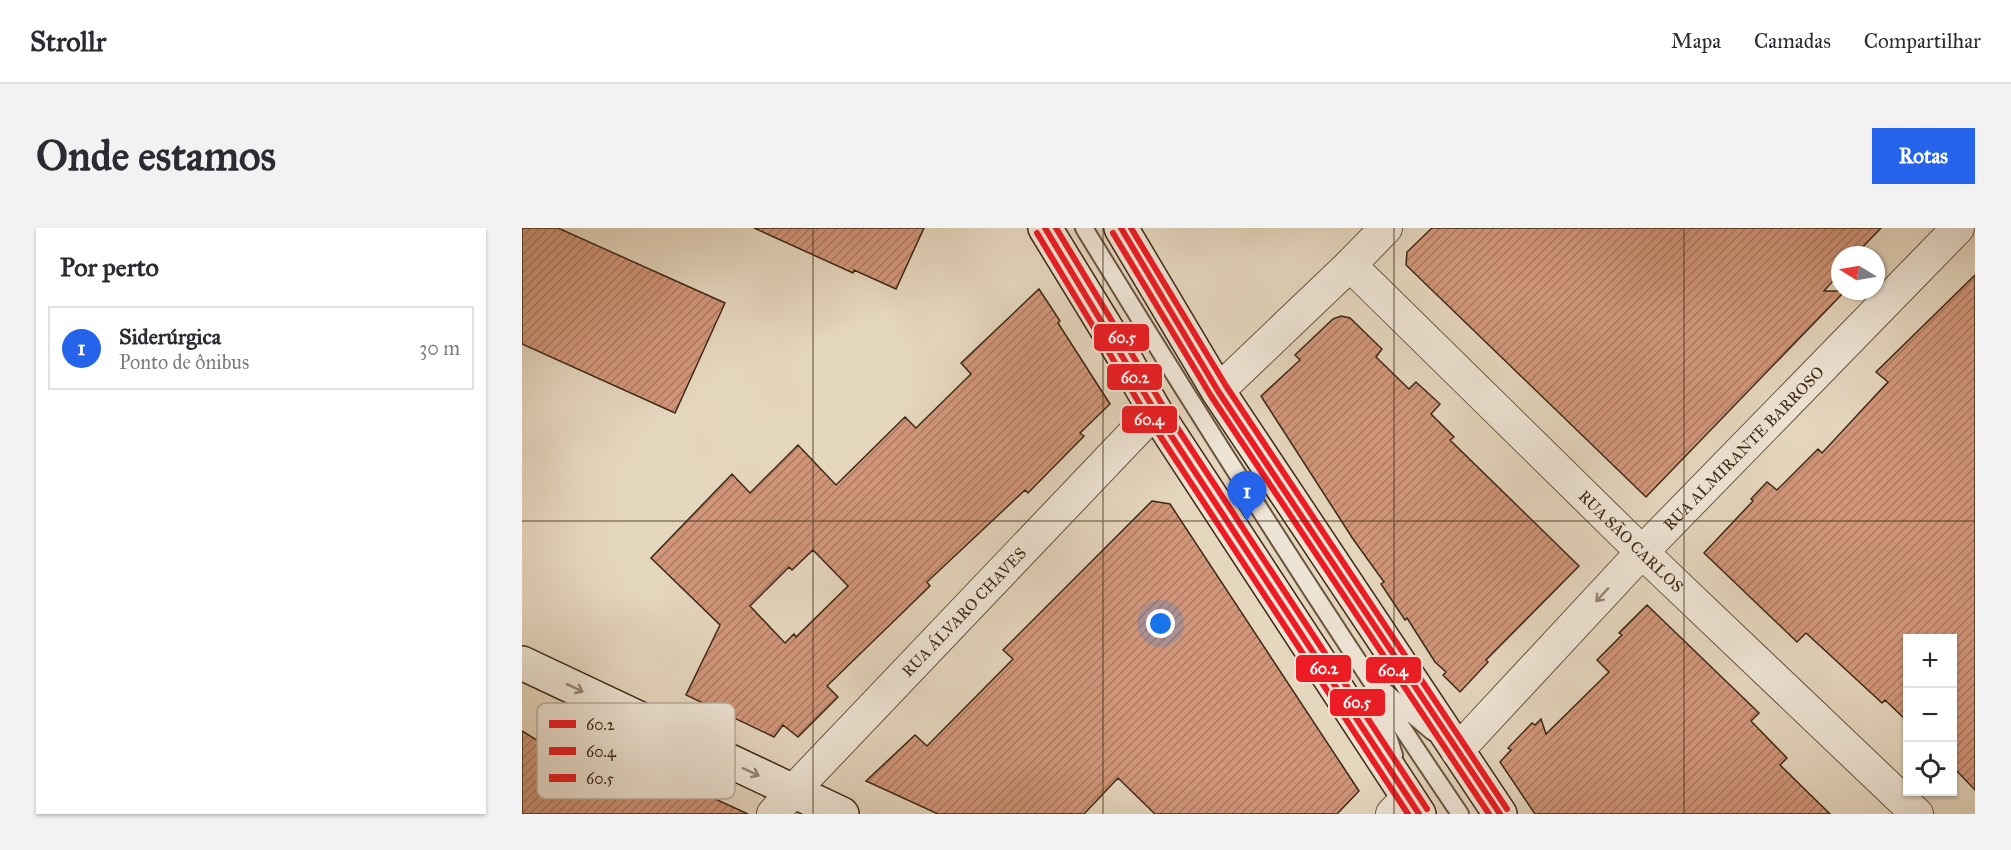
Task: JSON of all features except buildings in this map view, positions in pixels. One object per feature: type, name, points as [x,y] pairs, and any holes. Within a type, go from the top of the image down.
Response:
[{"type":"main road","points":[[1045,228],[1155,411],[1406,808]]},
{"type":"main road","points":[[1121,228],[1218,391],[1500,814]]},
{"type":"main road","points":[[522,663],[597,703]]},
{"type":"main road","points":[[735,777],[783,803],[842,814]]},
{"type":"street","points":[[1218,391],[1386,228]]},
{"type":"street","name":"RUA ALMIRANTE BARROSO","points":[[1457,751],[1642,552],[1958,228]]},
{"type":"street","name":"RUA SÃO CARLOS","points":[[1350,265],[1642,552],[1917,814]]},
{"type":"street","name":"RUA ÁLVARO CHAVES","points":[[783,803],[1155,411]]},
{"type":"lane","points":[[1084,228],[1153,341],[1369,679],[1460,814]]},
{"type":"lane","points":[[1369,679],[1457,751]]},
{"type":"lane","points":[[1369,679],[1406,808]]},
{"type":"transit line","name":"60.2","points":[[1045,228],[1155,411],[1419,814]]},
{"type":"transit line","name":"60.5","points":[[1056,228],[1163,406],[1427,809]]},
{"type":"transit line","name":"60.2","points":[[1121,228],[1218,391],[1500,814]]},
{"type":"transit line","name":"60.5","points":[[1131,228],[1226,386],[1507,809]]},
{"type":"transit line","name":"60.4","points":[[1037,233],[1147,416],[1408,814]]},
{"type":"transit line","name":"60.4","points":[[1113,233],[1211,396],[1489,814]]},
{"type":"place","name":"Siderúrgica","points":[[1247,521]]}]
